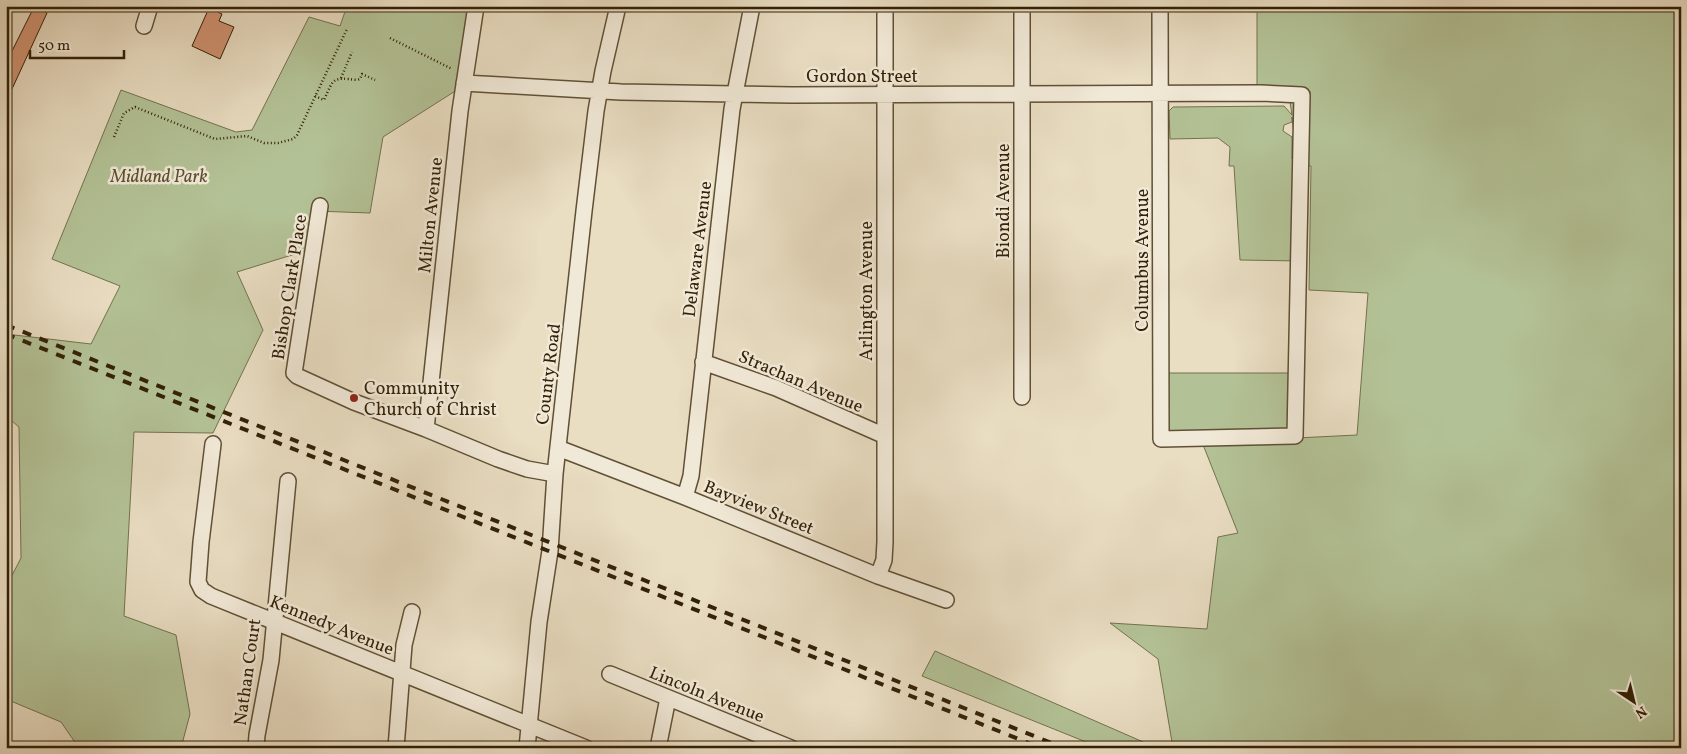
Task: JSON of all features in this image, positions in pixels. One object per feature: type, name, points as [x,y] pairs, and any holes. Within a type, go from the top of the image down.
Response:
[{"type":"street","points":[[144,26],[150,6]]},
{"type":"street","name":"Milton Avenue","points":[[426,429],[464,83],[476,6]]},
{"type":"street","name":"County Road","points":[[527,748],[539,622],[550,551],[555,474],[584,211],[599,91],[618,6]]},
{"type":"street","name":"Delaware Avenue","points":[[685,497],[691,476],[735,94],[752,6]]},
{"type":"street","name":"Arlington Avenue","points":[[878,576],[884,560],[885,542],[884,6]]},
{"type":"street","name":"Biondi Avenue","points":[[1022,6],[1022,397]]},
{"type":"street","name":"Columbus Avenue","points":[[1160,6],[1162,440],[1295,436]]},
{"type":"street","name":"Gordon Street","points":[[464,83],[599,91],[735,94],[1261,93],[1302,95],[1295,436]]},
{"type":"street","name":"Bishop Clark Place","points":[[320,206],[294,373],[354,402],[426,429]]},
{"type":"street","name":"Strachan Avenue","points":[[703,362],[776,388],[885,436]]},
{"type":"street","points":[[426,429],[498,459],[527,469],[555,474]]},
{"type":"street","name":"Kennedy Avenue","points":[[212,444],[201,542],[199,586],[211,596],[586,748]]},
{"type":"street","name":"Bayview Street","points":[[558,448],[685,497],[878,576],[946,600]]},
{"type":"street","name":"Nathan Court","points":[[256,748],[271,660],[273,622],[288,482]]},
{"type":"street","points":[[396,748],[404,645],[412,612]]},
{"type":"street","name":"Lincoln Avenue","points":[[610,674],[791,748]]},
{"type":"street","points":[[659,743],[668,698]]},
{"type":"path","points":[[114,137],[124,113],[134,108],[215,139],[247,136],[264,143],[278,143],[292,139],[297,135],[347,29]]},
{"type":"path","points":[[390,38],[439,63]]},
{"type":"path","points":[[341,78],[352,52]]},
{"type":"path","points":[[324,100],[333,81],[341,78],[357,80],[360,79],[362,74],[375,80]]},
{"type":"path","points":[[316,96],[328,102]]},
{"type":"green space","name":"Midland Park","points":[[347,6],[473,6],[460,88],[383,137],[370,213],[315,211],[308,250],[237,272],[263,330],[213,433],[134,432],[124,616],[176,635],[190,714],[181,748],[79,748],[61,722],[6,699],[6,587],[21,558],[19,427],[6,416],[6,334],[91,344],[120,286],[52,259],[121,90],[236,132],[252,130],[309,17],[340,26]]},
{"type":"green space","points":[[1257,6],[1681,6],[1681,748],[1173,748],[1158,659],[1110,623],[1207,629],[1218,537],[1238,533],[1200,437],[1157,436],[1158,373],[1292,373],[1296,438],[1357,435],[1368,293],[1309,290],[1311,166],[1298,165],[1300,261],[1240,260],[1234,166],[1229,166],[1230,147],[1218,138],[1170,139],[1169,111],[1173,107],[1284,106],[1292,115],[1288,89],[1257,89]],"holes":[[[1292,117],[1297,160],[1292,159],[1292,137],[1283,131],[1284,125],[1292,122]]]},
{"type":"green space","points":[[935,651],[1157,748],[1101,748],[922,676]]},
{"type":"building","points":[[34,7],[47,13],[6,102],[6,63]]},
{"type":"building","points":[[209,8],[222,14],[219,21],[234,27],[220,59],[192,46]]},
{"type":"railway","points":[[6,325],[1064,748]]},
{"type":"railway","points":[[6,334],[1041,748]]},
{"type":"place","name":"Community Church of Christ","points":[[354,398]]}]
